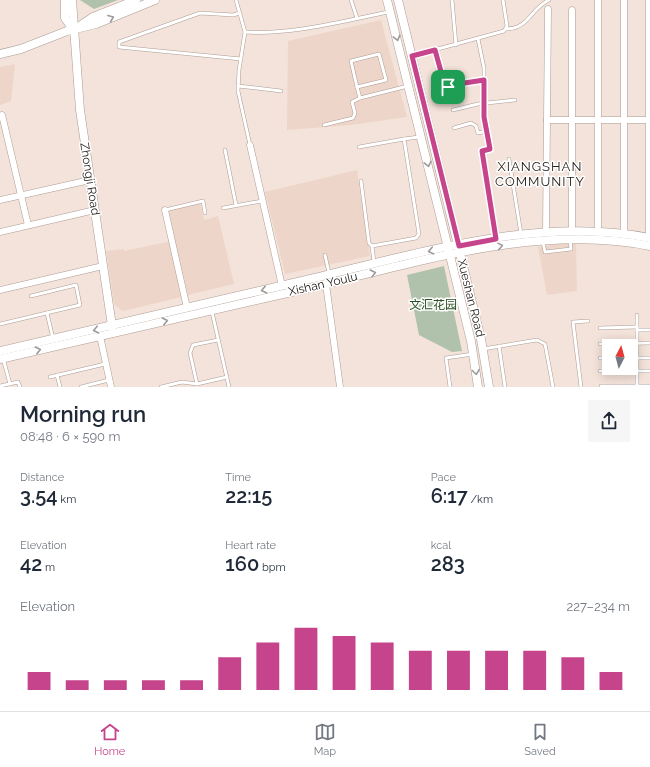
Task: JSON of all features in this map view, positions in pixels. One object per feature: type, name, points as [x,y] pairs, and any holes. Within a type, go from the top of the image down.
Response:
[{"type":"street","name":"Zhongji Road","points":[[65,0],[65,18],[74,30]]},
{"type":"street","name":"Zhongji Road","points":[[72,0],[78,97],[112,326]]},
{"type":"street","points":[[74,30],[93,17],[136,0]]},
{"type":"street","points":[[0,54],[15,51],[67,31],[96,24],[155,0]]},
{"type":"street","name":"Xueshan Road","points":[[387,0],[422,136],[474,354],[478,387]]},
{"type":"street","name":"Xueshan Road","points":[[398,0],[460,249],[483,349],[489,387]]},
{"type":"street","points":[[624,0],[624,234]]},
{"type":"street","points":[[649,0],[650,241]]},
{"type":"street","points":[[598,1],[598,231]]},
{"type":"street","points":[[546,231],[548,9]]},
{"type":"street","points":[[571,234],[572,10]]},
{"type":"street","points":[[2,115],[28,225]]},
{"type":"street","points":[[547,120],[650,120]]},
{"type":"street","points":[[250,144],[282,286]]},
{"type":"street","points":[[490,149],[482,151],[496,239]]},
{"type":"street","points":[[0,200],[90,180]]},
{"type":"street","points":[[0,232],[95,210]]},
{"type":"street","points":[[165,210],[187,308]]},
{"type":"street","name":"Xishan Youlu","points":[[1,356],[100,336],[326,284],[496,239],[521,234],[546,231],[607,240],[650,241]]},
{"type":"street","name":"Xishan Youlu","points":[[460,249],[543,240],[571,234],[598,231],[624,234],[650,241]]},
{"type":"street","name":"Xishan Youlu","points":[[1,356],[53,339],[374,264],[450,252]]},
{"type":"street","points":[[0,290],[103,266]]},
{"type":"street","points":[[326,284],[340,387]]},
{"type":"street","points":[[100,336],[110,387]]},
{"type":"lane","points":[[236,0],[245,32],[238,86],[250,144]]},
{"type":"lane","points":[[351,0],[356,18]]},
{"type":"lane","points":[[452,0],[456,45]]},
{"type":"lane","points":[[503,0],[507,26],[506,30]]},
{"type":"lane","points":[[412,56],[478,39],[506,30],[515,29],[525,23],[540,4],[549,0]]},
{"type":"lane","points":[[245,32],[281,32],[390,12]]},
{"type":"lane","points":[[240,13],[233,15],[200,13],[148,30],[119,42],[118,44],[120,47],[241,59]]},
{"type":"lane","points":[[478,39],[482,56],[484,104],[490,149]]},
{"type":"lane","points":[[435,50],[445,86],[484,80]]},
{"type":"lane","points":[[358,87],[386,80],[379,54],[351,61],[360,98]]},
{"type":"lane","points":[[238,86],[281,91]]},
{"type":"lane","points":[[324,125],[353,118],[355,114],[352,102],[360,98],[409,86]]},
{"type":"lane","points":[[453,110],[514,100]]},
{"type":"lane","points":[[454,128],[471,123],[476,126],[478,133],[487,131]]},
{"type":"lane","points":[[359,147],[422,136]]},
{"type":"lane","points":[[372,246],[416,238],[419,234],[404,139]]},
{"type":"lane","points":[[225,150],[236,205]]},
{"type":"lane","points":[[509,159],[521,234]]},
{"type":"lane","points":[[361,181],[369,242],[372,246],[374,264]]},
{"type":"lane","points":[[165,210],[202,201],[205,213]]},
{"type":"lane","points":[[223,208],[262,201]]},
{"type":"lane","points":[[543,240],[545,252],[571,249],[571,234]]},
{"type":"lane","points":[[325,255],[329,275]]},
{"type":"lane","points":[[0,324],[80,305],[76,285],[31,296]]},
{"type":"lane","points":[[212,310],[229,387]]},
{"type":"lane","points":[[47,313],[53,339]]},
{"type":"lane","points":[[637,315],[637,339]]},
{"type":"lane","points":[[581,387],[573,322],[588,321]]},
{"type":"lane","points":[[600,328],[650,330]]},
{"type":"lane","points":[[197,384],[190,353],[191,348],[193,345],[218,340]]},
{"type":"lane","points":[[483,349],[537,340],[544,342],[553,387]]},
{"type":"lane","points":[[638,343],[650,343]]},
{"type":"lane","points":[[499,346],[505,387]]},
{"type":"lane","points":[[450,387],[446,358],[474,354]]},
{"type":"lane","points":[[1,356],[10,384]]},
{"type":"lane","points":[[638,358],[650,358]]},
{"type":"lane","points":[[50,377],[105,364]]},
{"type":"lane","points":[[638,371],[650,371]]},
{"type":"lane","points":[[58,375],[60,387]]},
{"type":"lane","points":[[637,375],[637,386]]},
{"type":"lane","points":[[161,387],[182,382],[197,384],[226,377]]},
{"type":"lane","points":[[81,387],[109,380]]},
{"type":"lane","points":[[0,386],[18,382],[20,387]]},
{"type":"lane","points":[[601,386],[650,386]]},
{"type":"shaded area","points":[[381,20],[407,117],[351,125],[287,130],[288,41]]},
{"type":"shaded area","points":[[15,64],[11,101],[0,105],[0,67]]},
{"type":"shaded area","points":[[357,170],[370,256],[285,274],[265,192]]},
{"type":"shaded area","points":[[200,203],[204,220],[218,216],[234,284],[188,295],[168,211]]},
{"type":"shaded area","points":[[172,241],[186,296],[123,311],[114,304],[106,251],[124,249],[124,251]]},
{"type":"shaded area","points":[[576,244],[577,291],[547,295],[538,247]]},
{"type":"green space","points":[[80,0],[118,0],[94,9]]},
{"type":"green space","name":"文汇花园","points":[[444,266],[462,351],[452,352],[419,335],[407,275]]},
{"type":"district","name":"XIANGSHAN COMMUNITY","points":[[540,174]]},
{"type":"route","points":[[435,50],[444,85],[448,87],[484,80],[484,117],[490,149],[482,151],[496,239],[459,246],[412,56],[435,50]]}]
